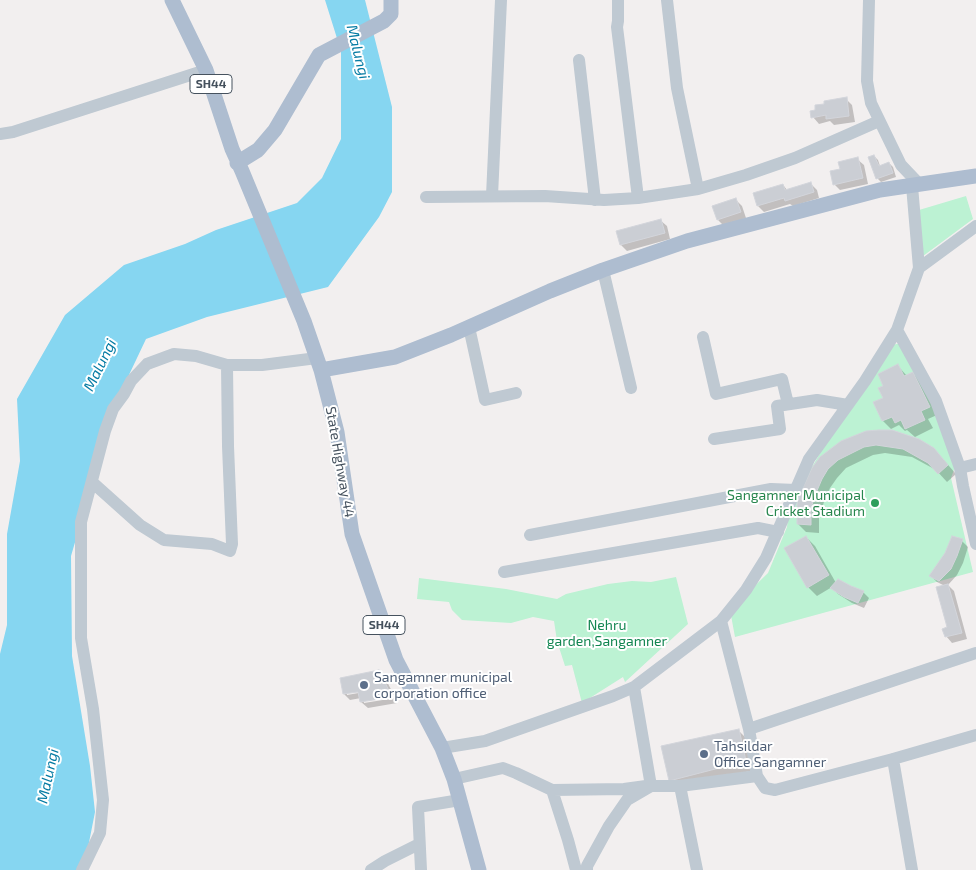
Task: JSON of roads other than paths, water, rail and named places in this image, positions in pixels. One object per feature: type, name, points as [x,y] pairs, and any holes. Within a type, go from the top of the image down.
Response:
[{"type":"main road","name":"State Highway 44","points":[[172,0],[206,70],[232,150],[304,321],[319,364],[337,432],[352,534],[396,660],[442,748],[454,779],[479,870]]},
{"type":"main road","points":[[239,167],[258,150],[275,130],[319,55],[384,21],[391,14],[390,0]]},
{"type":"main road","points":[[319,364],[395,357],[550,291],[603,270],[687,241],[880,190],[976,176]]},
{"type":"street","points":[[492,196],[502,0]]},
{"type":"street","points":[[618,0],[618,21],[616,27],[638,198]]},
{"type":"street","points":[[667,0],[677,88],[698,189]]},
{"type":"street","points":[[442,748],[485,741],[634,687],[721,621],[746,590],[766,558],[809,459],[865,381],[897,330],[919,268],[916,185],[901,165],[871,102],[867,81],[870,0]]},
{"type":"street","points":[[579,60],[595,200]]},
{"type":"street","points":[[0,134],[13,132],[206,70]]},
{"type":"street","points":[[426,197],[544,196],[595,200],[638,198],[698,189],[795,158],[879,121]]},
{"type":"street","points":[[919,268],[976,226]]},
{"type":"street","points":[[603,270],[632,388]]},
{"type":"street","points":[[469,327],[486,400],[516,393]]},
{"type":"street","points":[[897,330],[936,401],[960,468],[976,544]]},
{"type":"street","points":[[703,337],[716,394],[782,379],[788,404]]},
{"type":"street","points":[[82,870],[100,833],[103,800],[93,709],[81,638],[81,522],[112,409],[124,394],[131,381],[146,364],[174,354],[196,356],[227,365],[319,364]]},
{"type":"street","points":[[92,482],[140,525],[164,540],[212,544],[230,551],[232,544],[227,365]]},
{"type":"street","points":[[714,439],[780,428],[777,406],[817,400],[848,404]]},
{"type":"street","points":[[960,468],[976,464]]},
{"type":"street","points":[[530,535],[771,489],[796,490]]},
{"type":"street","points":[[504,572],[758,528],[778,532]]},
{"type":"street","points":[[721,621],[749,729],[757,776],[765,788],[775,790],[976,735]]},
{"type":"street","points":[[749,729],[976,653]]},
{"type":"street","points":[[634,687],[651,786]]},
{"type":"street","points":[[893,759],[912,870]]},
{"type":"street","points":[[454,779],[503,768],[552,790],[680,786],[757,776]]},
{"type":"street","points":[[586,870],[609,826],[627,800],[651,786]]},
{"type":"street","points":[[680,786],[697,870]]},
{"type":"street","points":[[552,790],[576,870]]},
{"type":"street","points":[[421,870],[418,807],[460,800]]},
{"type":"street","points":[[371,870],[419,844]]},
{"type":"water","name":"Malungi","points":[[325,0],[365,0],[392,107],[392,192],[379,217],[328,287],[207,317],[146,339],[109,417],[71,556],[72,656],[90,766],[95,812],[84,868],[81,870],[0,870],[0,654],[7,625],[7,534],[20,461],[17,399],[65,315],[124,265],[185,244],[216,230],[297,203],[322,178],[341,139],[341,51]]},
{"type":"place","name":"Sangamner Municipal Cricket Stadium","points":[[875,503]]},
{"type":"place","name":"Sangamner municipal corporation office","points":[[364,685]]},
{"type":"place","name":"Tahsildar Office Sangamner","points":[[704,754]]},
{"type":"park label","name":"Nehru garden,Sangamner","points":[[607,634]]}]
